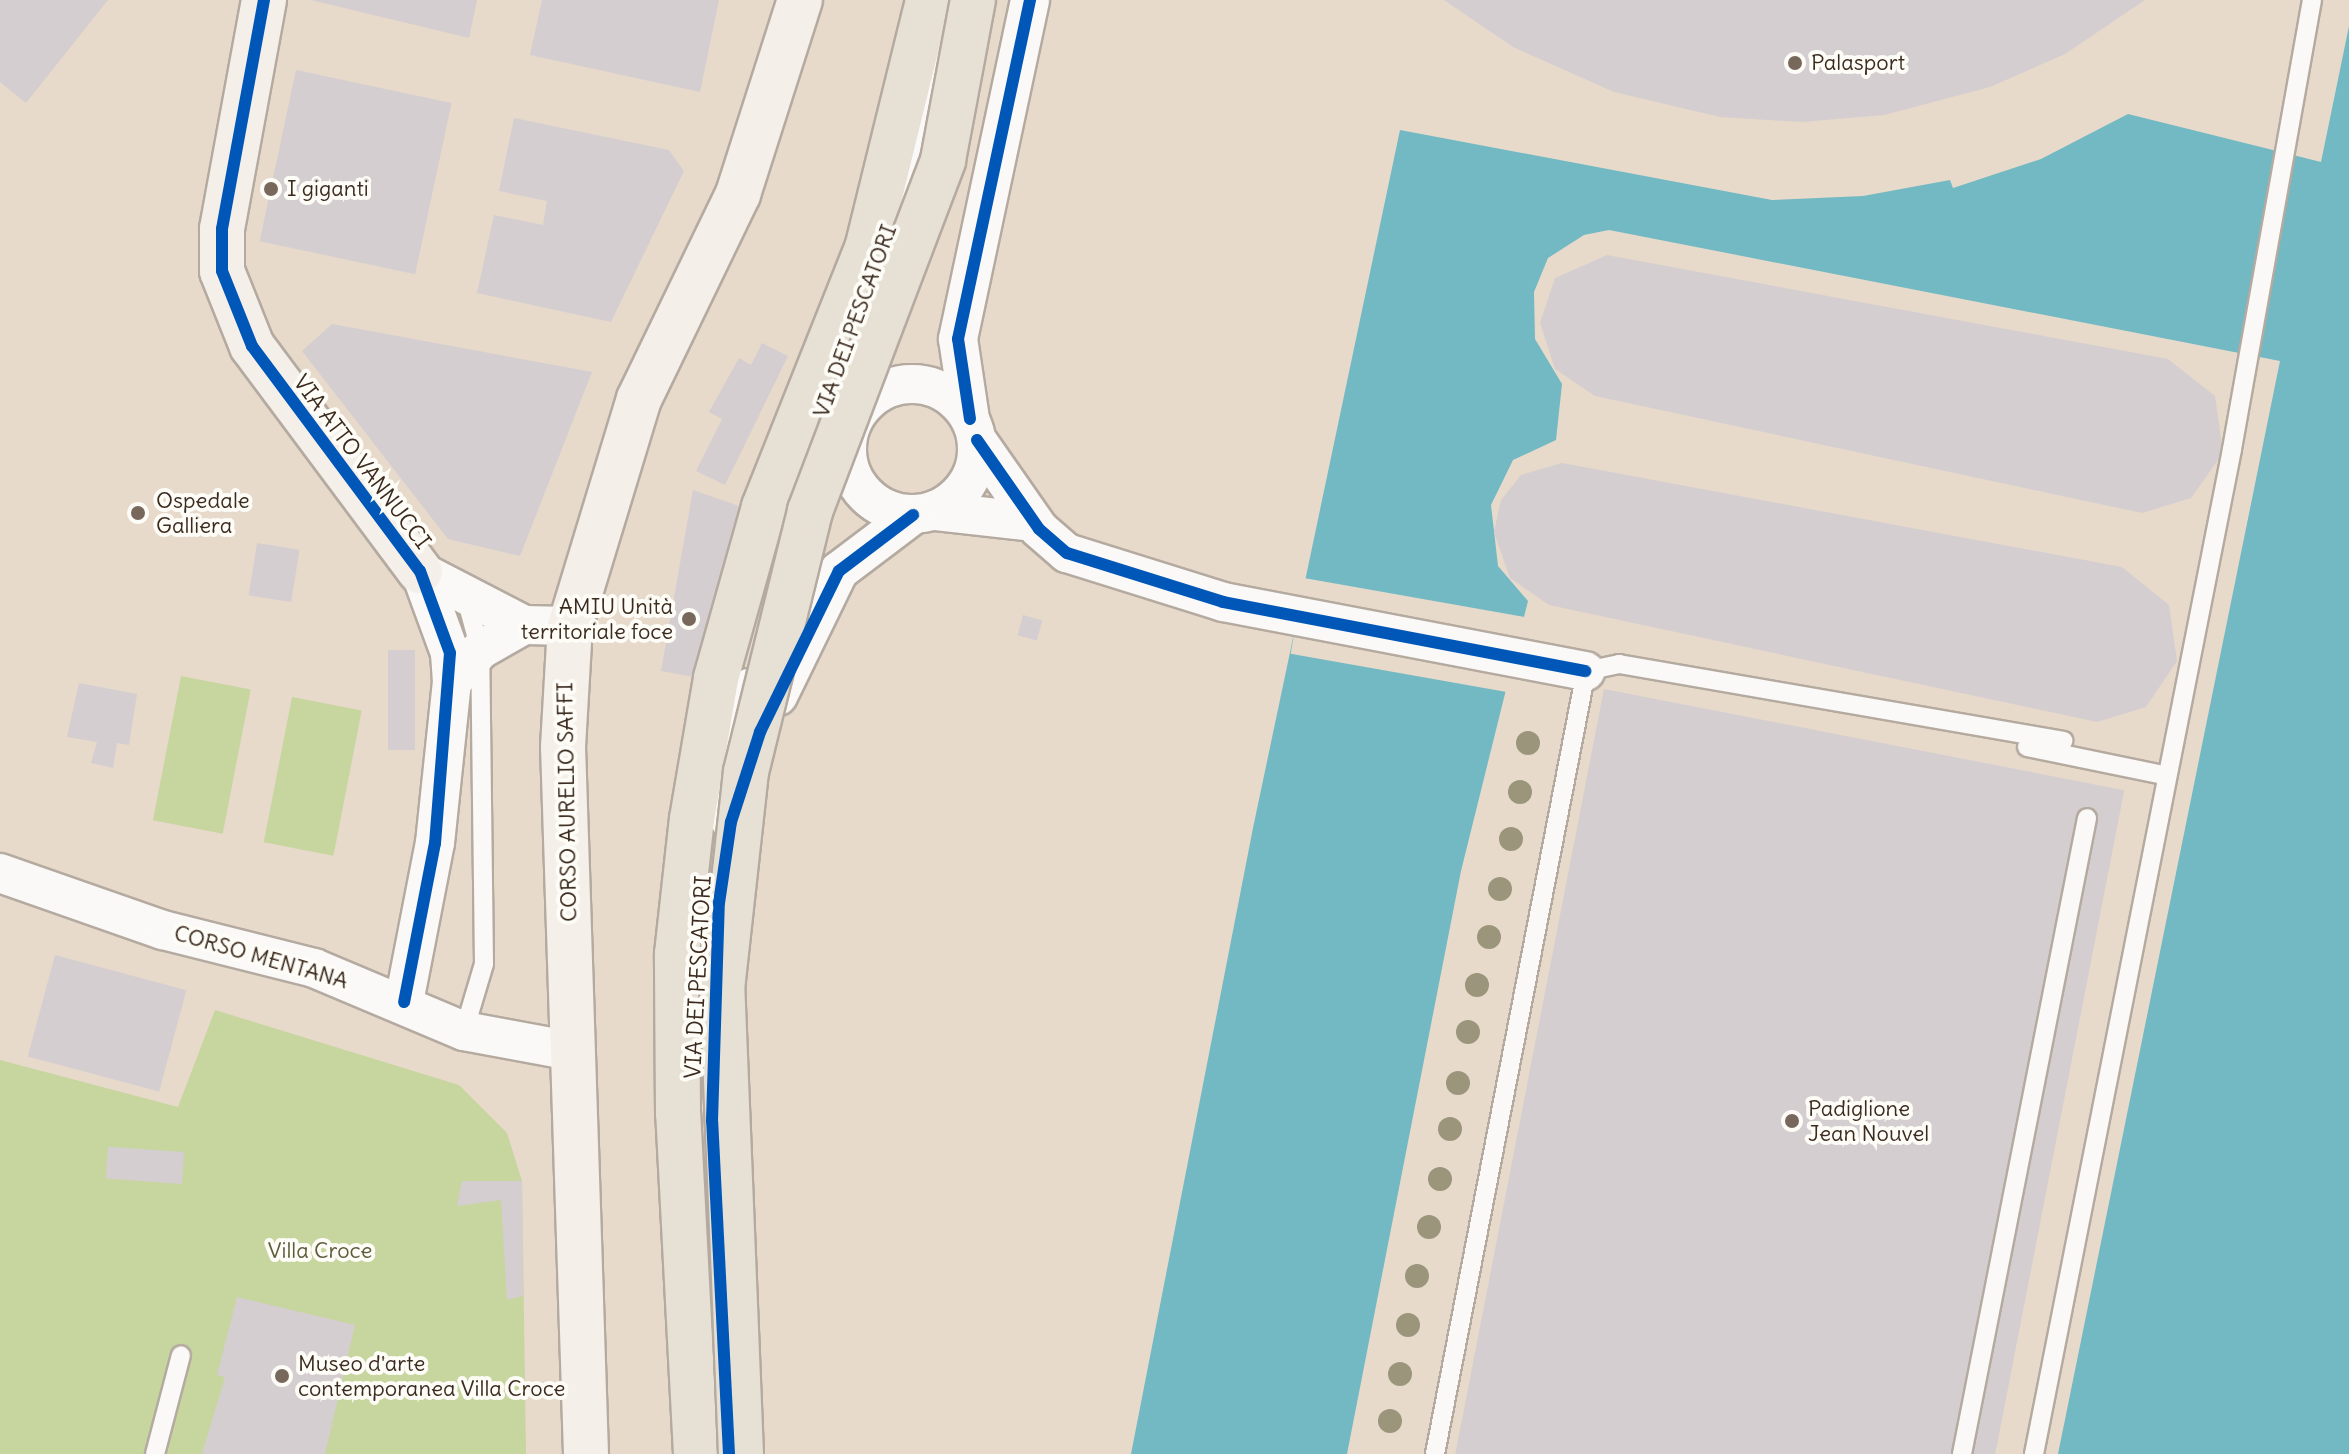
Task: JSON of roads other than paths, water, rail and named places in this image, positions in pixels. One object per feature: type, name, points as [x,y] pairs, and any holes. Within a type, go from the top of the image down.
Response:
[{"type":"highway","points":[[696,1454],[678,1113],[677,954],[692,819],[716,678],[764,507],[868,245],[928,0]]},
{"type":"highway","points":[[741,1454],[722,989],[746,772],[810,511],[943,160],[973,0]]},
{"type":"main road","name":"VIA ATTO VANNUCCI","points":[[264,0],[222,229],[222,271],[252,346],[420,571]]},
{"type":"main road","name":"CORSO AURELIO SAFFI","points":[[586,1454],[562,706],[570,626],[639,399],[738,194],[800,0]]},
{"type":"street","name":"VIA DEI PESCATORI","points":[[731,822],[718,797],[719,777],[806,531],[816,429],[855,334],[939,70],[944,0]]},
{"type":"street","points":[[1030,0],[958,339],[974,430],[1033,522],[1067,553],[1223,602],[1586,671]]},
{"type":"street","name":"VIA DEI PESCATORI","points":[[729,1454],[712,1121],[717,933],[731,822],[760,732],[839,571],[853,474],[850,431],[866,403],[885,390],[917,384],[938,389],[974,430],[968,483],[839,571]]},
{"type":"street","points":[[853,474],[872,501],[924,513],[1033,522]]},
{"type":"street","name":"VIA ATTO VANNUCCI","points":[[420,571],[466,598],[524,625],[570,626]]},
{"type":"street","name":"VIA ATTO VANNUCCI","points":[[404,1002],[435,843],[452,682],[450,653],[420,571]]},
{"type":"street","points":[[452,682],[480,650],[524,625]]},
{"type":"street","name":"CORSO MENTANA","points":[[0,853],[42,883]]},
{"type":"street","name":"CORSO MENTANA","points":[[0,873],[42,883],[163,930],[314,968],[404,1002],[464,1031],[572,1051]]},
{"type":"lane","points":[[2034,1454],[2163,775],[2246,374],[2312,0]]},
{"type":"lane","points":[[464,1031],[484,964],[480,650],[466,598]]},
{"type":"lane","points":[[1435,1454],[1586,671],[1619,664],[2063,741]]},
{"type":"lane","points":[[1903,721],[2163,775]]},
{"type":"lane","points":[[1962,1454],[2087,818]]},
{"type":"lane","points":[[155,1454],[181,1355]]},
{"type":"water","points":[[2349,26],[2349,1454],[2058,1454],[2280,361],[1609,230],[1584,235],[1548,258],[1534,292],[1535,339],[1562,384],[1556,440],[1513,460],[1491,505],[1498,566],[1528,601],[1461,871],[1347,1454],[1131,1454],[1253,828],[1400,130],[1772,200],[1863,196],[1950,180],[1953,188],[2041,159],[2128,114],[2321,162]]},
{"type":"place","name":"Palasport","points":[[1795,63]]},
{"type":"place","name":"I giganti","points":[[271,189]]},
{"type":"place","name":"Ospedale Galliera","points":[[138,513]]},
{"type":"place","name":"AMIU Unità territoriale foce","points":[[689,619]]},
{"type":"place","name":"Padiglione Jean Nouvel","points":[[1792,1121]]},
{"type":"place","name":"Museo d'arte contemporanea Villa Croce","points":[[282,1376]]},
{"type":"park label","name":"Villa Croce","points":[[320,1251]]}]
